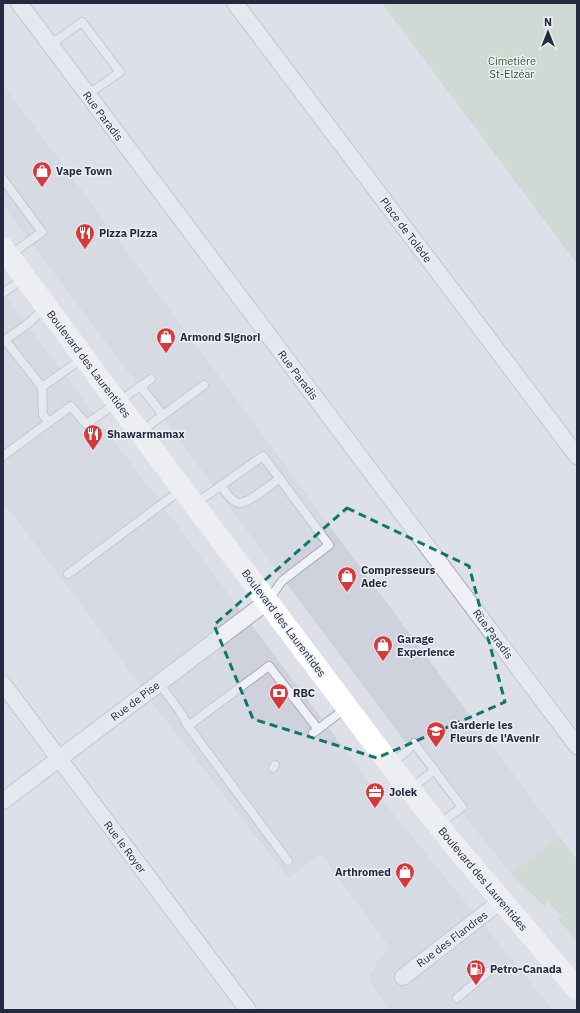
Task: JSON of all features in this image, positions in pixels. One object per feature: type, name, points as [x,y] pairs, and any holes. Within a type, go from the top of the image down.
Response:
[{"type":"main road","name":"Boulevard des Laurentides","points":[[6,252],[390,764],[501,901],[577,989]]},
{"type":"street","name":"Rue Paradis","points":[[19,3],[577,746]]},
{"type":"street","name":"Place de Tolède","points":[[235,3],[577,456]]},
{"type":"street","name":"Rue de Pise","points":[[3,801],[268,601]]},
{"type":"street","name":"Rue le Royer","points":[[3,684],[248,1010]]},
{"type":"street","name":"Rue des Flandres","points":[[403,977],[501,901]]},
{"type":"lane","points":[[50,45],[82,22],[120,72],[87,95]]},
{"type":"lane","points":[[3,179],[42,232],[6,252]]},
{"type":"lane","points":[[3,293],[25,277]]},
{"type":"lane","points":[[46,306],[29,323],[4,339],[42,387],[43,415],[49,422]]},
{"type":"lane","points":[[42,387],[84,357]]},
{"type":"lane","points":[[3,456],[71,406],[86,424],[151,379]]},
{"type":"lane","points":[[140,432],[204,385]]},
{"type":"lane","points":[[140,386],[163,415]]},
{"type":"lane","points":[[68,574],[189,496],[221,485],[263,456],[329,545],[282,581],[268,601]]},
{"type":"lane","points":[[221,485],[233,500],[243,503],[280,478]]},
{"type":"lane","points":[[188,726],[269,666],[316,731],[347,707]]},
{"type":"lane","points":[[159,682],[182,713],[188,726],[288,861]]},
{"type":"lane","points":[[390,764],[408,750],[414,742],[462,807],[438,825]]},
{"type":"lane","points":[[410,789],[435,770]]},
{"type":"lane","points":[[457,998],[488,972]]},
{"type":"highlighted area","points":[[347,508],[469,566],[505,702],[377,758],[253,719],[214,625]]},
{"type":"shaded area","points":[[3,84],[560,837],[511,874],[412,751],[3,205]]},
{"type":"shaded area","points":[[3,292],[387,806],[553,1010],[388,1010],[369,980],[378,960],[390,948],[321,854],[288,878],[154,705],[87,612],[3,502]]},
{"type":"green space","name":"Cimetière St-Elzéar","points":[[382,3],[577,3],[577,264]]},
{"type":"green space","points":[[560,837],[577,860],[577,940],[558,920],[562,916],[548,902],[544,906],[511,874]]},
{"type":"place","name":"Vape Town","points":[[42,188]]},
{"type":"place","name":"Pizza Pizza","points":[[85,250]]},
{"type":"place","name":"Armond Signori","points":[[166,354]]},
{"type":"place","name":"Shawarmamax","points":[[93,451]]},
{"type":"place","name":"Compresseurs Adec","points":[[347,593]]},
{"type":"place","name":"Garage Experience","points":[[383,662]]},
{"type":"place","name":"RBC","points":[[279,710]]},
{"type":"place","name":"Garderie les Fleurs de l'Avenir","points":[[436,748]]},
{"type":"place","name":"Jolek","points":[[375,809]]},
{"type":"place","name":"Arthromed","points":[[405,889]]},
{"type":"place","name":"Petro-Canada","points":[[476,986]]}]
